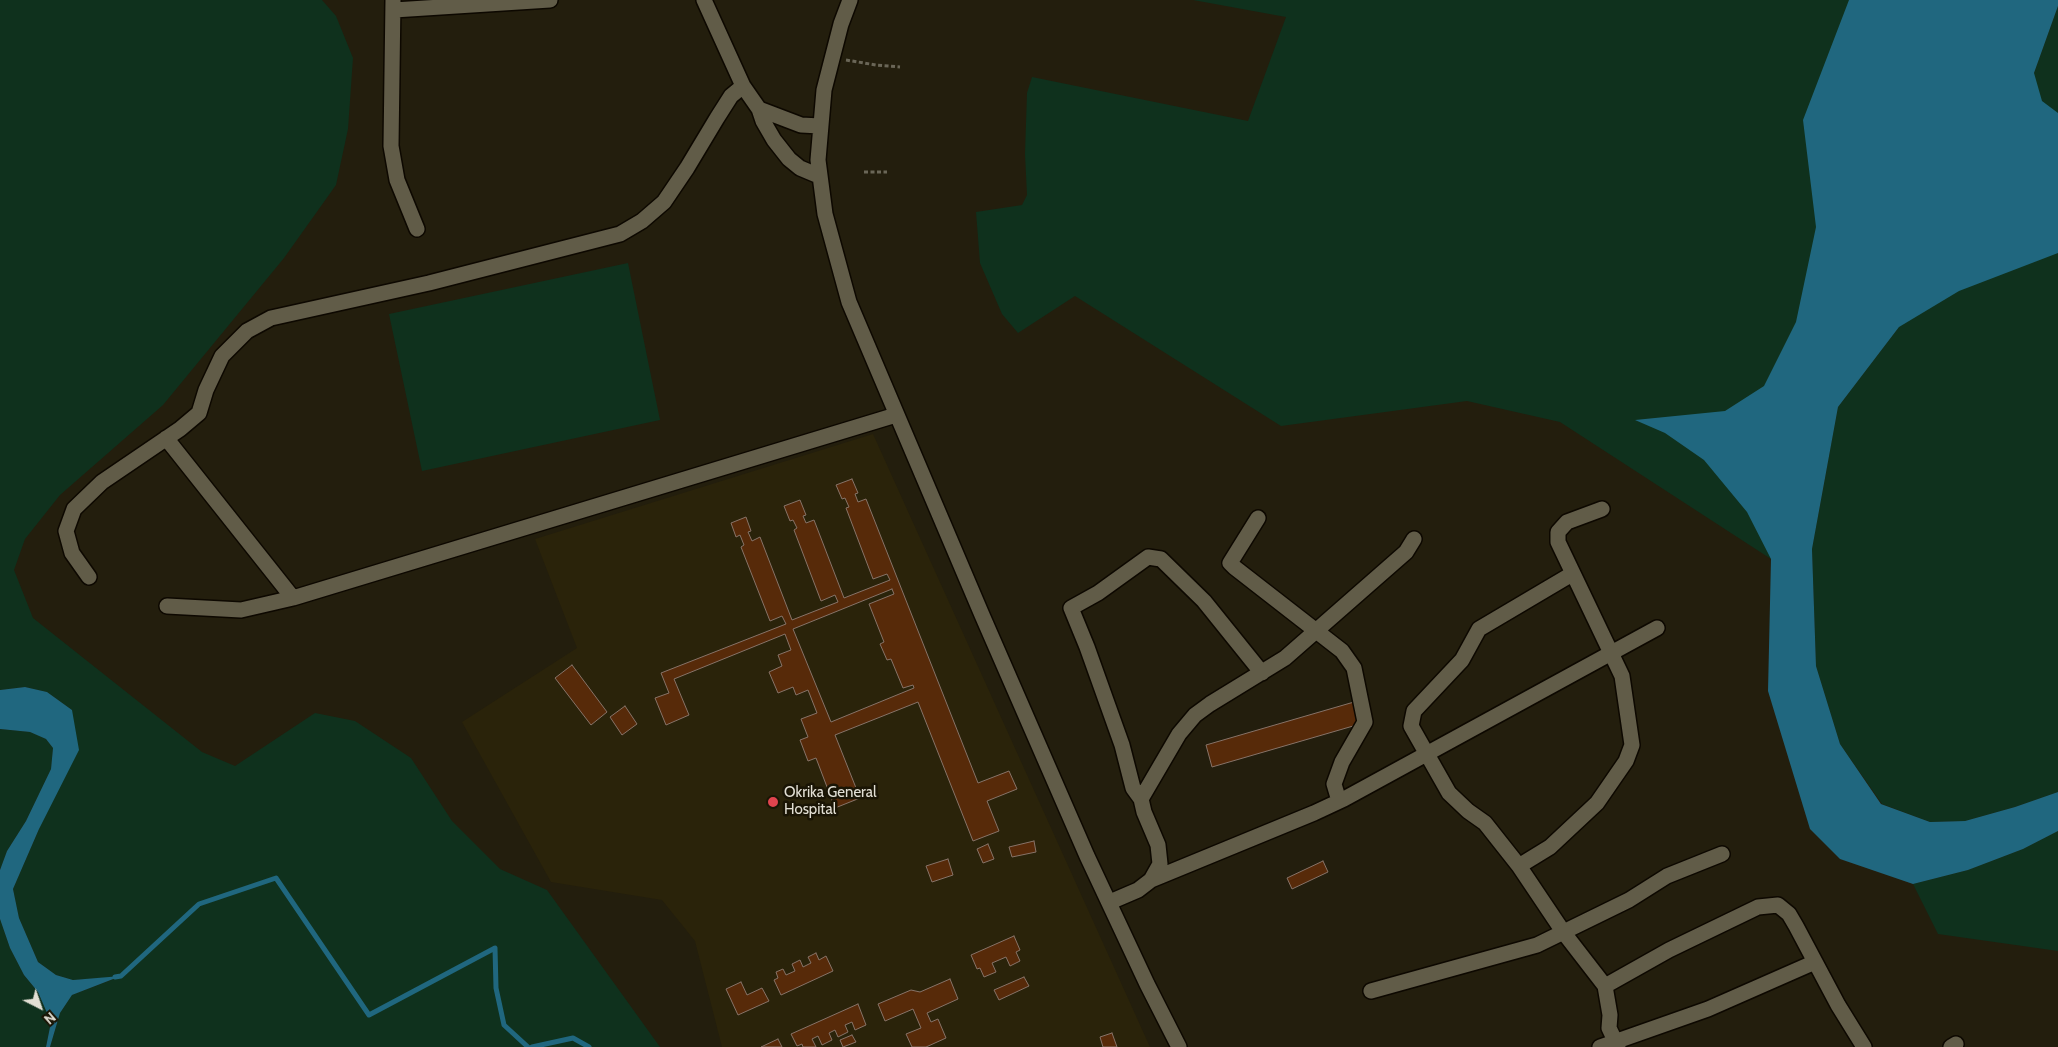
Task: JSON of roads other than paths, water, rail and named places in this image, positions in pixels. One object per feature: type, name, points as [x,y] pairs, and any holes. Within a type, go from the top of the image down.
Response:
[{"type":"street","points":[[417,229],[397,180],[391,146],[393,5],[550,0]]},
{"type":"street","points":[[704,0],[742,86],[759,109],[763,121],[774,140],[789,159],[800,168],[819,176]]},
{"type":"street","points":[[850,0],[841,24],[824,90],[818,160],[825,214],[849,302],[1003,663],[1147,984],[1179,1047]]},
{"type":"street","points":[[89,577],[72,553],[66,531],[74,509],[102,482],[199,413],[206,390],[222,356],[247,331],[271,318],[429,283],[620,234],[642,221],[664,202],[688,168],[731,96],[742,86]]},
{"type":"street","points":[[759,109],[801,125],[820,126]]},
{"type":"street","points":[[167,606],[241,610],[293,598],[896,415]]},
{"type":"street","points":[[166,438],[293,598]]},
{"type":"street","points":[[1520,866],[1550,847],[1598,803],[1626,761],[1632,745],[1622,676],[1558,542],[1558,532],[1567,522],[1602,509]]},
{"type":"street","points":[[1258,518],[1230,563],[1342,651],[1354,668],[1365,722],[1342,762],[1334,784],[1339,801]]},
{"type":"street","points":[[1140,799],[1179,734],[1195,715],[1285,658],[1406,552],[1414,539]]},
{"type":"street","points":[[1151,880],[1160,864],[1158,845],[1140,799],[1133,788],[1122,745],[1071,608],[1098,593],[1148,557],[1161,559],[1204,601],[1262,673]]},
{"type":"street","points":[[1572,574],[1479,629],[1462,660],[1414,711],[1412,726],[1449,793],[1468,811],[1485,822],[1520,866],[1564,933],[1605,986],[1610,1015],[1609,1028],[1616,1044]]},
{"type":"street","points":[[1110,902],[1138,890],[1151,880],[1339,801],[1656,628]]},
{"type":"street","points":[[1371,991],[1537,945],[1629,900],[1667,876],[1722,854]]},
{"type":"street","points":[[1605,986],[1669,950],[1758,907],[1778,906],[1789,914],[1814,962],[1864,1047]]},
{"type":"street","points":[[1600,1047],[1616,1044],[1708,1009],[1814,962]]},
{"type":"water","points":[[1849,0],[2058,0],[2058,6],[2034,73],[2042,101],[2058,113],[2058,253],[1959,291],[1899,327],[1838,407],[1812,549],[1816,666],[1840,744],[1881,804],[1930,822],[1965,821],[2015,807],[2058,792],[2058,831],[2023,849],[1968,870],[1913,884],[1840,859],[1810,829],[1768,691],[1771,559],[1747,512],[1704,460],[1665,433],[1635,420],[1725,411],[1764,386],[1796,322],[1816,227],[1803,120]]},
{"type":"water","points":[[25,687],[47,692],[72,710],[79,750],[39,829],[13,889],[19,918],[38,962],[56,975],[73,980],[121,976],[72,995],[60,1013],[50,1047],[46,1047],[50,1027],[47,1013],[38,992],[24,975],[10,948],[0,919],[0,870],[7,851],[26,821],[51,769],[53,748],[46,739],[30,732],[0,729],[0,690]]},
{"type":"waterway","points":[[115,977],[121,976],[199,904],[276,878],[369,1015],[495,948],[496,988],[504,1025],[528,1047]]},
{"type":"waterway","points":[[532,1047],[573,1038],[589,1047]]},
{"type":"place","name":"Okrika General Hospital","points":[[773,802]]}]
